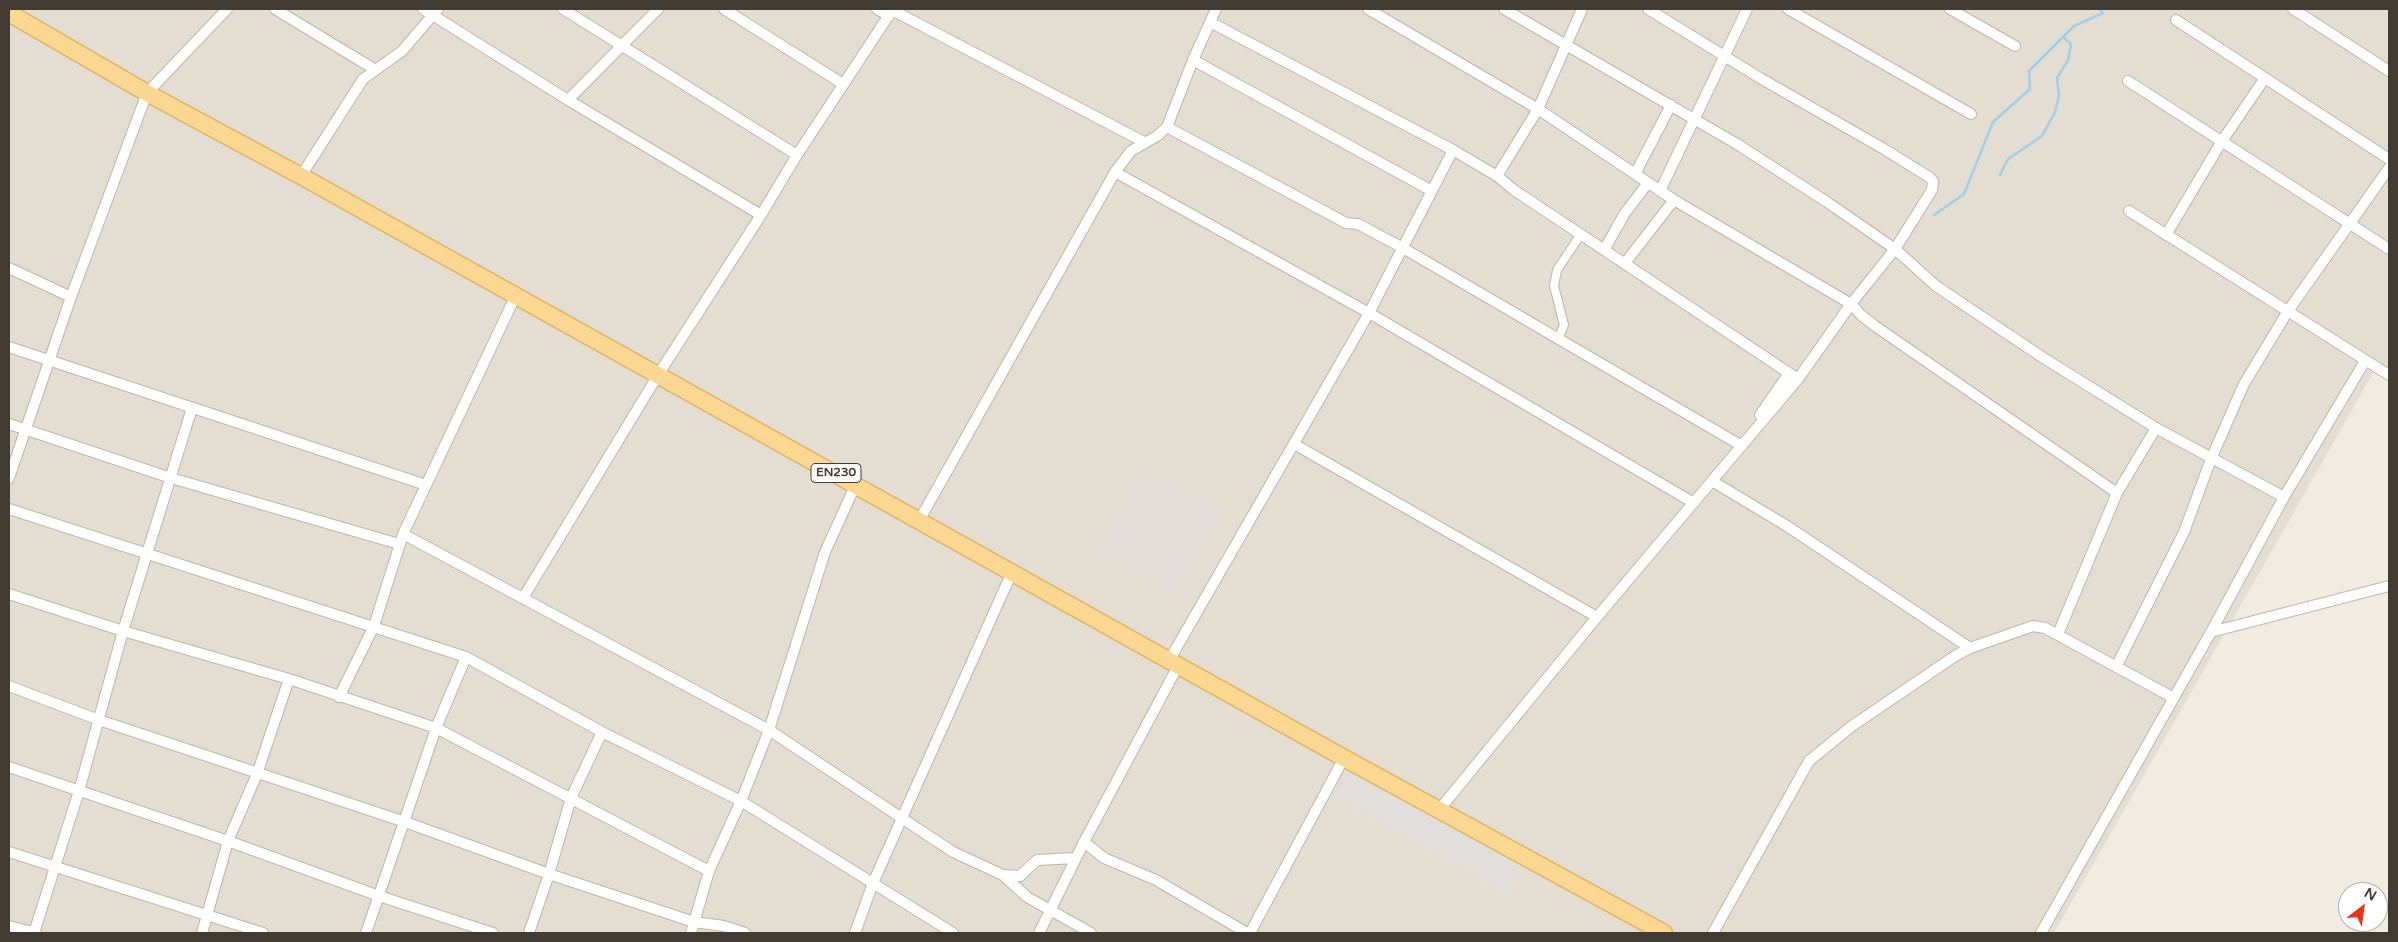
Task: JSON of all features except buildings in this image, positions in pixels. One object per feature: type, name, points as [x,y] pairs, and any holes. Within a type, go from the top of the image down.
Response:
[{"type":"main road","name":"EN230","points":[[9,11],[147,93],[516,295],[1174,661],[1344,758],[1664,933]]},
{"type":"street","points":[[9,478],[71,297],[147,93],[227,9]]},
{"type":"street","points":[[275,9],[374,69]]},
{"type":"street","points":[[423,9],[435,12],[568,100],[761,215]]},
{"type":"street","points":[[564,9],[796,155]]},
{"type":"street","points":[[568,100],[658,9]]},
{"type":"street","points":[[724,9],[843,84]]},
{"type":"street","points":[[877,9],[891,12],[1144,142]]},
{"type":"street","points":[[920,519],[1115,172],[1131,151],[1157,136],[1167,127],[1192,60],[1216,9]]},
{"type":"street","points":[[1368,9],[1538,109],[1674,200],[1851,304],[1860,315],[1875,326],[2117,493]]},
{"type":"street","points":[[1504,9],[1695,119],[1827,202],[1895,250],[1936,286],[2042,357],[2156,428],[2284,497]]},
{"type":"street","points":[[1497,176],[1538,109],[1567,46],[1572,28],[1582,9]]},
{"type":"street","points":[[1648,9],[1724,57],[1884,149],[1933,181],[1932,190],[1895,250],[1851,304],[1798,379],[1740,444]]},
{"type":"street","points":[[1660,191],[1748,9]]},
{"type":"street","points":[[1788,9],[1971,114]]},
{"type":"street","points":[[1950,9],[2015,46]]},
{"type":"street","points":[[2293,9],[2389,71]]},
{"type":"street","points":[[301,176],[363,79],[374,69],[402,51],[435,12]]},
{"type":"street","points":[[523,598],[658,375],[761,215],[796,155],[891,12]]},
{"type":"street","points":[[2176,20],[2389,159]]},
{"type":"street","points":[[1210,22],[1453,150],[1497,176],[1514,190],[1798,379]]},
{"type":"street","points":[[1192,60],[1432,191]]},
{"type":"street","points":[[2166,234],[2222,141],[2265,78]]},
{"type":"street","points":[[2128,81],[2389,248]]},
{"type":"street","points":[[1635,174],[1671,105]]},
{"type":"street","points":[[1167,127],[1346,223],[1358,224],[1403,248],[1740,444]]},
{"type":"street","points":[[1039,933],[1174,661],[1369,313],[1453,150]]},
{"type":"street","points":[[2116,667],[2184,532],[2211,459],[2244,384],[2288,312],[2352,224],[2389,168]]},
{"type":"street","points":[[1115,172],[1369,313],[1694,503]]},
{"type":"street","points":[[1604,250],[1625,213],[1648,183]]},
{"type":"street","points":[[1625,264],[1674,200]]},
{"type":"street","points":[[2129,211],[2389,375]]},
{"type":"street","points":[[1558,338],[1564,325],[1554,286],[1557,270],[1579,237]]},
{"type":"street","points":[[9,268],[71,297]]},
{"type":"street","points":[[339,697],[374,626],[401,539],[516,295]]},
{"type":"street","points":[[9,347],[426,485]]},
{"type":"street","points":[[2041,933],[2172,698],[2212,632],[2284,497],[2365,361]]},
{"type":"street","points":[[1439,810],[1597,617],[1712,481],[1789,373]]},
{"type":"street","points":[[9,926],[35,933],[79,791],[123,631],[148,556],[192,408]]},
{"type":"street","points":[[9,424],[172,478],[401,539],[523,598],[769,730],[953,852],[1003,875],[1027,897],[1091,933]]},
{"type":"street","points":[[2058,634],[2117,493],[2156,428]]},
{"type":"street","points":[[1294,444],[1597,617]]},
{"type":"street","points":[[1712,481],[1787,526],[1970,648]]},
{"type":"street","points":[[691,933],[709,870],[741,801],[769,730],[825,552],[856,484]]},
{"type":"street","points":[[9,509],[148,556],[374,626],[466,657],[602,732],[741,801],[953,933]]},
{"type":"street","points":[[855,933],[873,883],[1012,572]]},
{"type":"street","points":[[2212,632],[2389,586]]},
{"type":"street","points":[[9,594],[123,631],[289,679],[436,728],[709,870]]},
{"type":"street","points":[[1713,933],[1809,761],[1852,726],[1955,656],[1970,648],[2033,626],[2058,634],[2172,698]]},
{"type":"street","points":[[366,933],[436,728],[466,657]]},
{"type":"street","points":[[202,933],[228,841],[257,774],[289,679]]},
{"type":"street","points":[[9,686],[99,720],[405,822],[549,874],[694,922],[724,926],[745,933]]},
{"type":"street","points":[[529,933],[549,874],[571,798],[602,732]]},
{"type":"street","points":[[1084,842],[1104,858],[1156,880],[1249,933],[1344,758]]},
{"type":"street","points":[[9,767],[228,841],[379,896],[493,933]]},
{"type":"street","points":[[9,852],[263,933]]},
{"type":"street","points":[[1003,875],[1020,876],[1037,860],[1076,858]]},
{"type":"shaded area","points":[[9,9],[2389,9],[2389,373],[2377,366],[2054,933],[9,933]]},
{"type":"shaded area","points":[[1146,468],[1225,508],[1175,596],[1098,551]]},
{"type":"shaded area","points":[[1350,770],[1523,867],[1508,894],[1334,797]]},
{"type":"waterway","points":[[1934,215],[1964,194],[1993,122],[2030,89],[2029,71],[2074,26],[2103,13],[2100,9]]},
{"type":"waterway","points":[[2000,175],[2008,159],[2042,136],[2055,112],[2059,96],[2057,78],[2068,60],[2071,44],[2063,37]]}]
